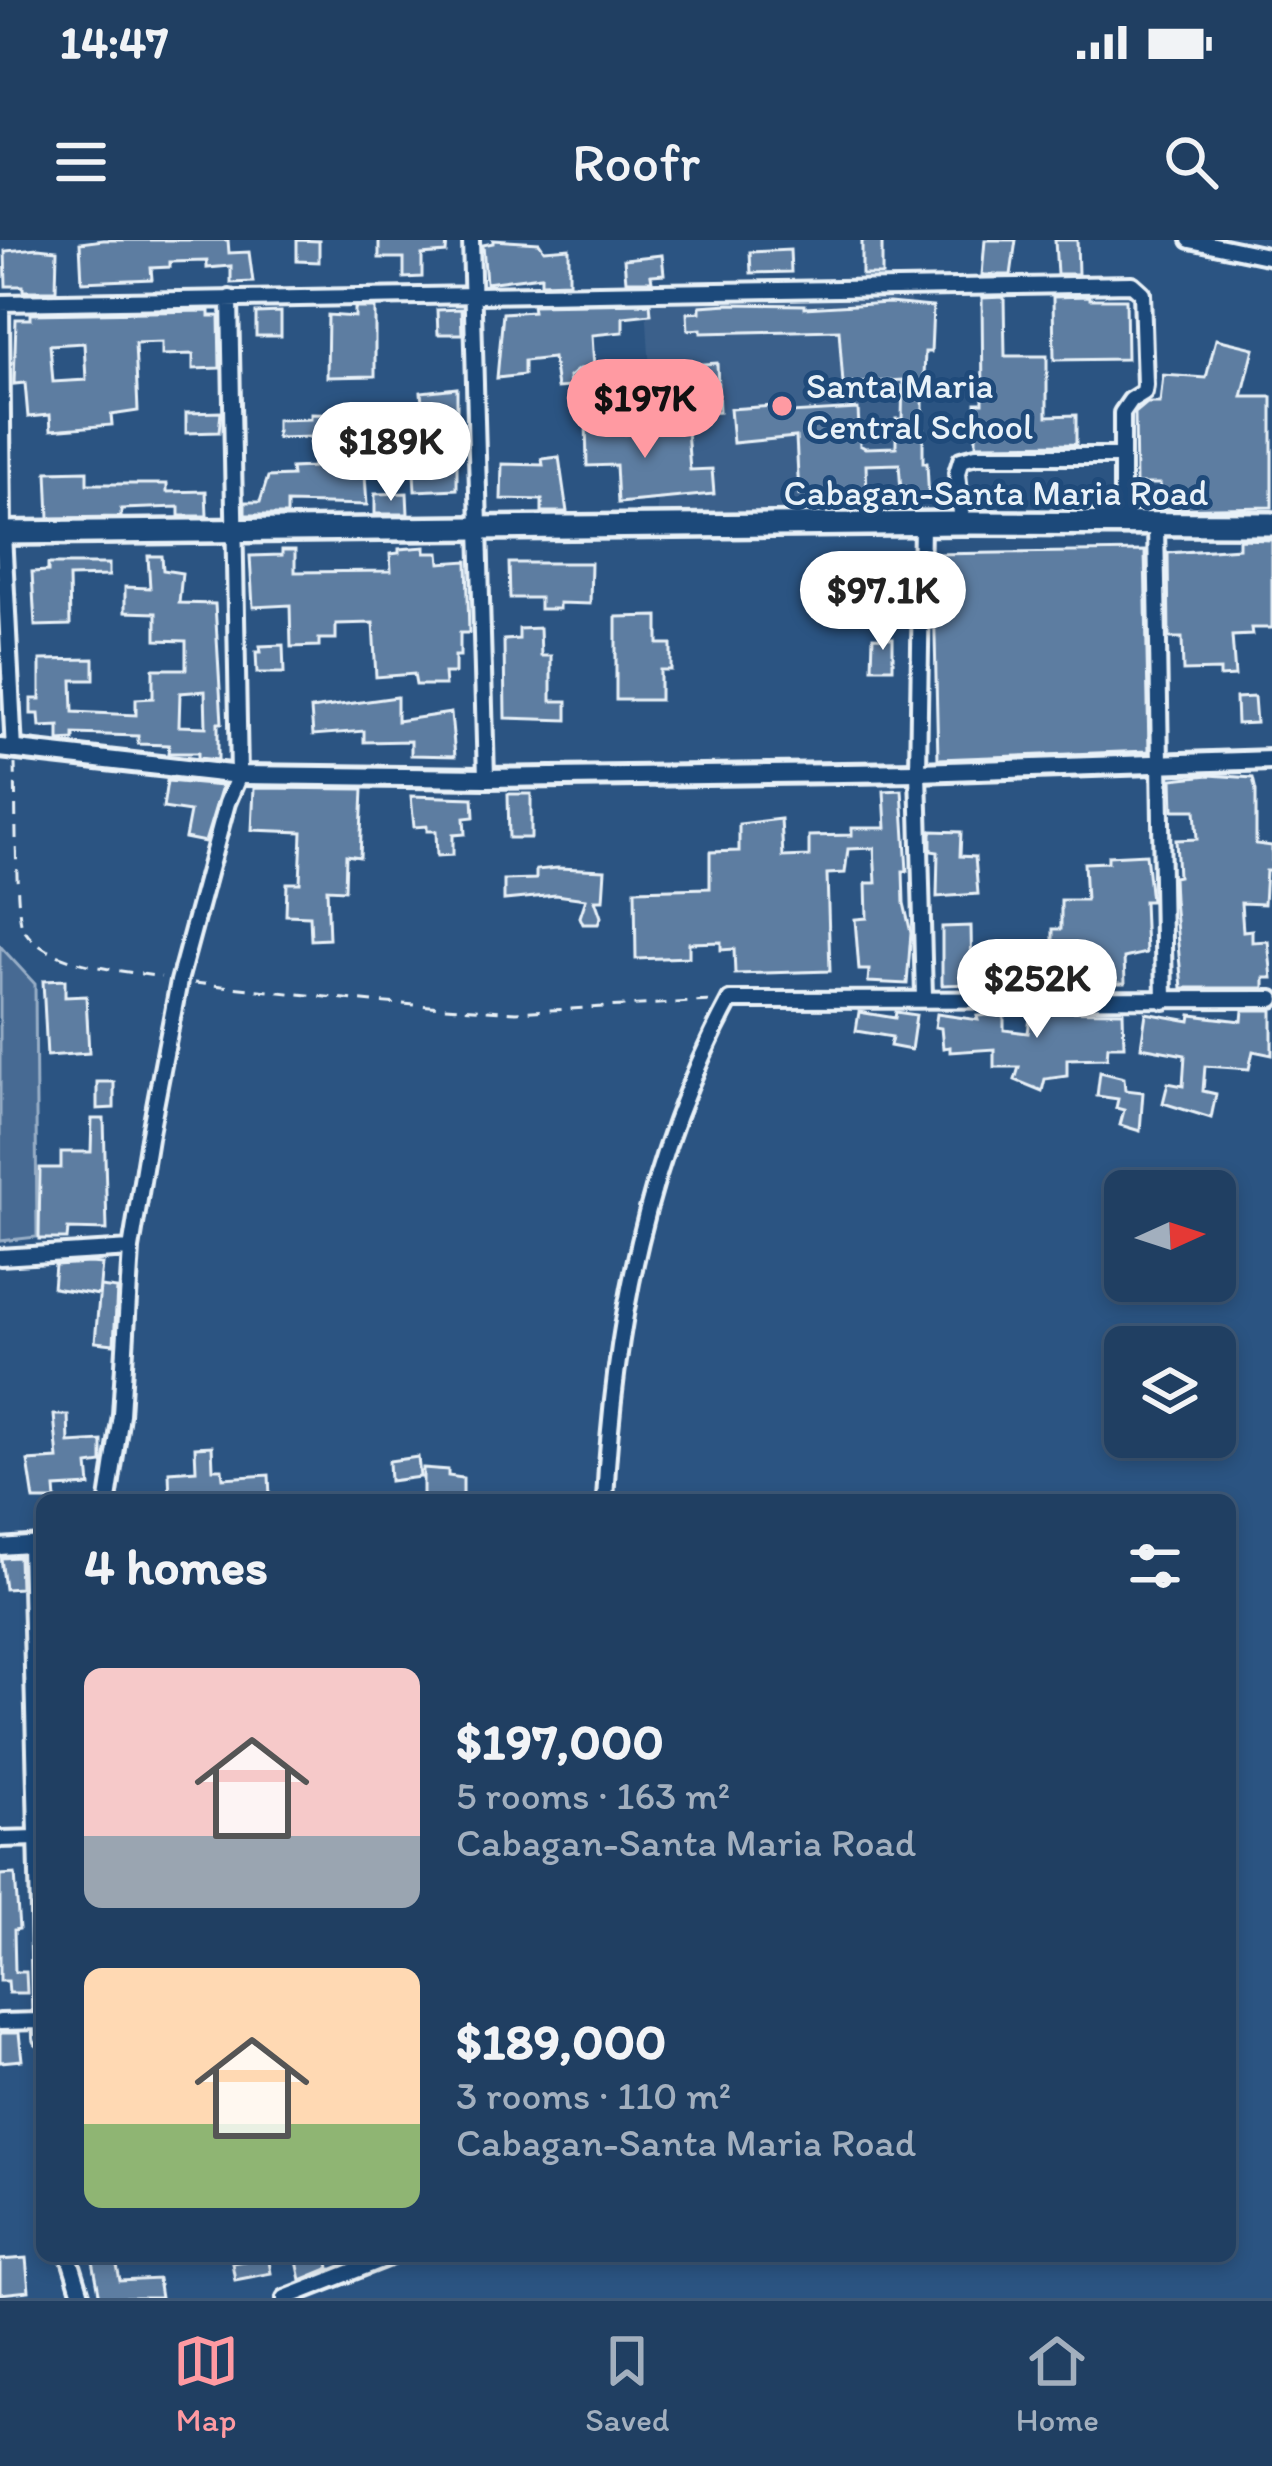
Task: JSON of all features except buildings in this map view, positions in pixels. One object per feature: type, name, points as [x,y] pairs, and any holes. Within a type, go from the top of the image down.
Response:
[{"type":"main road","name":"Cabagan-Santa Maria Road","points":[[2,533],[1272,524]]},
{"type":"street","points":[[471,240],[486,778]]},
{"type":"street","points":[[1190,240],[1272,256]]},
{"type":"street","points":[[1122,526],[1122,413],[1130,400],[1144,392],[1145,385],[1142,293],[1132,284],[0,303],[7,749],[239,775],[486,778],[918,772],[1272,760]]},
{"type":"street","points":[[109,1494],[121,1415],[131,1249],[179,981],[227,803],[239,775],[230,298]]},
{"type":"street","points":[[962,523],[957,473],[961,460],[976,456],[1119,456]]},
{"type":"street","points":[[1156,523],[1164,1001]]},
{"type":"street","points":[[922,524],[918,772],[924,998]]},
{"type":"street","points":[[605,1494],[633,1265],[681,1101],[730,1000],[1272,999]]},
{"type":"street","points":[[0,1257],[131,1249]]},
{"type":"street","points":[[0,1547],[36,1544]]},
{"type":"street","points":[[0,1838],[36,1838]]},
{"type":"street","points":[[0,2022],[36,2028]]},
{"type":"street","points":[[70,2262],[82,2298]]},
{"type":"street","points":[[285,2298],[377,2262]]},
{"type":"path","points":[[7,749],[21,925],[39,945],[72,962],[179,981],[517,1012],[730,1000]]},
{"type":"shaded area","name":"Santa Maria Central School","points":[[910,294],[915,510],[658,515],[646,303]]},
{"type":"shaded area","points":[[0,946],[35,984],[37,1237],[0,1241]]},
{"type":"place","name":"Santa Maria Central School","points":[[782,406]]}]
